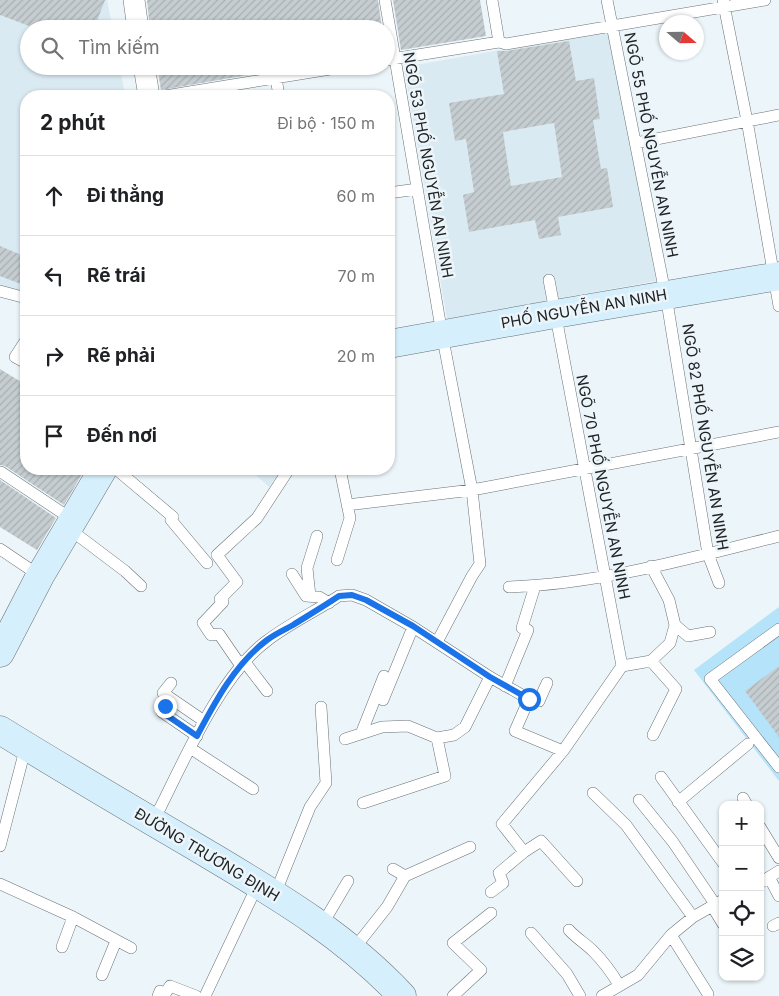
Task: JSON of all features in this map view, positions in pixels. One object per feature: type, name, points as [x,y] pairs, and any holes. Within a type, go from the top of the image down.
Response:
[{"type":"street","points":[[134,0],[137,20]]},
{"type":"street","points":[[146,75],[148,90]]},
{"type":"street","name":"PHỐ NGUYỄN AN NINH","points":[[395,343],[777,276]]},
{"type":"street","points":[[0,653],[40,576],[99,475]]},
{"type":"street","name":"ĐƯỜNG TRƯƠNG ĐỊNH","points":[[0,730],[267,889],[322,925],[353,950],[402,996]]},
{"type":"lane","name":"NGÕ 53 PHỐ NGUYỄN AN NINH","points":[[385,0],[387,20]]},
{"type":"lane","points":[[492,0],[500,42]]},
{"type":"lane","name":"NGÕ 55 PHỐ NGUYỄN AN NINH","points":[[607,0],[666,295]]},
{"type":"lane","points":[[395,58],[500,42],[506,44],[612,26],[724,3],[766,0]]},
{"type":"lane","points":[[724,3],[777,276],[779,306]]},
{"type":"lane","points":[[202,90],[294,75]]},
{"type":"lane","name":"NGÕ 53 PHỐ NGUYỄN AN NINH","points":[[394,75],[472,490],[480,564],[437,642]]},
{"type":"lane","points":[[276,78],[278,90]]},
{"type":"lane","points":[[636,143],[779,115]]},
{"type":"lane","points":[[395,192],[417,189]]},
{"type":"lane","name":"NGÕ 70 PHỐ NGUYỄN AN NINH","points":[[549,280],[622,666]]},
{"type":"lane","points":[[0,291],[20,296]]},
{"type":"lane","name":"NGÕ 82 PHỐ NGUYỄN AN NINH","points":[[666,295],[708,554],[719,583]]},
{"type":"lane","points":[[20,349],[15,357],[20,360]]},
{"type":"lane","points":[[347,505],[472,490],[779,432]]},
{"type":"lane","points":[[1,472],[70,524],[141,586]]},
{"type":"lane","points":[[123,475],[173,517],[171,520],[207,563]]},
{"type":"lane","points":[[267,691],[242,664],[219,634],[211,635],[203,624],[223,602],[220,599],[237,582],[217,555],[256,518],[285,475]]},
{"type":"lane","points":[[337,560],[350,518],[341,475]]},
{"type":"lane","points":[[310,596],[307,568],[317,536]]},
{"type":"lane","points":[[509,587],[535,586],[605,576],[708,554],[779,536]]},
{"type":"lane","points":[[0,549],[40,576]]},
{"type":"lane","points":[[524,852],[502,824],[562,751],[622,666],[651,661],[670,643],[675,625],[669,600],[651,566]]},
{"type":"lane","points":[[292,574],[306,596],[319,597],[329,603]]},
{"type":"lane","points":[[505,686],[528,630],[522,628],[535,586]]},
{"type":"lane","points":[[153,822],[204,721],[242,664],[268,640],[339,596],[352,595],[366,600],[413,626],[490,677],[529,699],[539,701],[546,684]]},
{"type":"lane","points":[[675,625],[688,636],[710,632]]},
{"type":"lane","points":[[383,700],[413,626]]},
{"type":"lane","points":[[779,629],[710,679],[779,767]]},
{"type":"lane","points":[[651,661],[676,690],[653,735]]},
{"type":"lane","points":[[361,734],[387,670],[394,673]]},
{"type":"lane","points":[[345,739],[382,728],[408,726],[438,738],[454,735],[465,727],[490,677]]},
{"type":"lane","points":[[171,683],[163,693],[204,721]]},
{"type":"lane","points":[[529,699],[515,731],[562,751]]},
{"type":"lane","points":[[165,706],[162,712],[197,736]]},
{"type":"lane","points":[[205,996],[267,889],[310,807],[326,783],[321,707]]},
{"type":"lane","points":[[363,803],[445,776],[438,738]]},
{"type":"lane","points":[[678,802],[748,744]]},
{"type":"lane","points":[[0,846],[26,746]]},
{"type":"lane","points":[[190,748],[253,789]]},
{"type":"lane","points":[[660,776],[719,858]]},
{"type":"lane","points":[[593,793],[626,825],[693,917]]},
{"type":"lane","points":[[602,996],[638,975],[671,935],[693,917],[717,903],[673,842],[639,800]]},
{"type":"lane","points":[[764,834],[779,858]]},
{"type":"lane","points":[[490,892],[503,883],[499,873],[524,852],[541,841],[577,881]]},
{"type":"lane","points":[[353,950],[387,907],[405,876],[470,847]]},
{"type":"lane","points":[[393,869],[405,876]]},
{"type":"lane","points":[[779,871],[764,880],[779,896]]},
{"type":"lane","points":[[322,925],[348,881]]},
{"type":"lane","points":[[0,884],[73,917],[131,948]]},
{"type":"lane","points":[[453,996],[481,970],[453,943],[491,913]]},
{"type":"lane","points":[[62,947],[73,917]]},
{"type":"lane","points":[[569,930],[592,950],[611,972],[619,985]]},
{"type":"lane","points":[[531,932],[566,974],[580,996]]},
{"type":"lane","points":[[671,935],[708,994]]},
{"type":"lane","points":[[102,975],[116,941]]},
{"type":"lane","points":[[158,996],[160,992],[165,994],[170,986],[196,996]]},
{"type":"shaded area","points":[[0,0],[107,0],[111,20],[20,20],[20,75],[122,75],[124,90],[20,90],[20,291],[0,286]]},
{"type":"shaded area","points":[[612,30],[656,281],[561,298],[551,296],[543,302],[447,319],[404,67]]},
{"type":"shaded area","points":[[256,475],[278,475],[269,487]]},
{"type":"shaded area","points":[[779,607],[779,781],[694,670]]},
{"type":"building","points":[[0,0],[105,0],[97,20],[20,20],[20,23],[0,15]]},
{"type":"building","points":[[147,0],[378,0],[381,20],[149,20]]},
{"type":"building","points":[[393,0],[480,0],[486,36],[401,50]]},
{"type":"building","points":[[569,41],[576,81],[594,78],[600,119],[593,120],[601,169],[607,168],[613,207],[558,217],[561,235],[539,239],[535,220],[469,232],[463,195],[474,192],[466,139],[455,141],[449,103],[504,94],[497,51]],"holes":[[[554,123],[562,177],[511,186],[503,132]]]},
{"type":"building","points":[[158,75],[247,75],[161,90]]},
{"type":"building","points":[[0,246],[20,254],[20,284],[0,276]]},
{"type":"building","points":[[0,369],[20,381],[20,475],[82,475],[64,505],[5,466],[0,465]]},
{"type":"building","points":[[0,480],[56,518],[37,550],[0,527]]},
{"type":"building","points":[[779,666],[779,737],[745,691]]},
{"type":"route","points":[[165,706],[162,712],[197,736],[208,715],[246,659],[268,640],[339,596],[352,595],[366,600],[413,626],[490,677],[529,699]]}]
